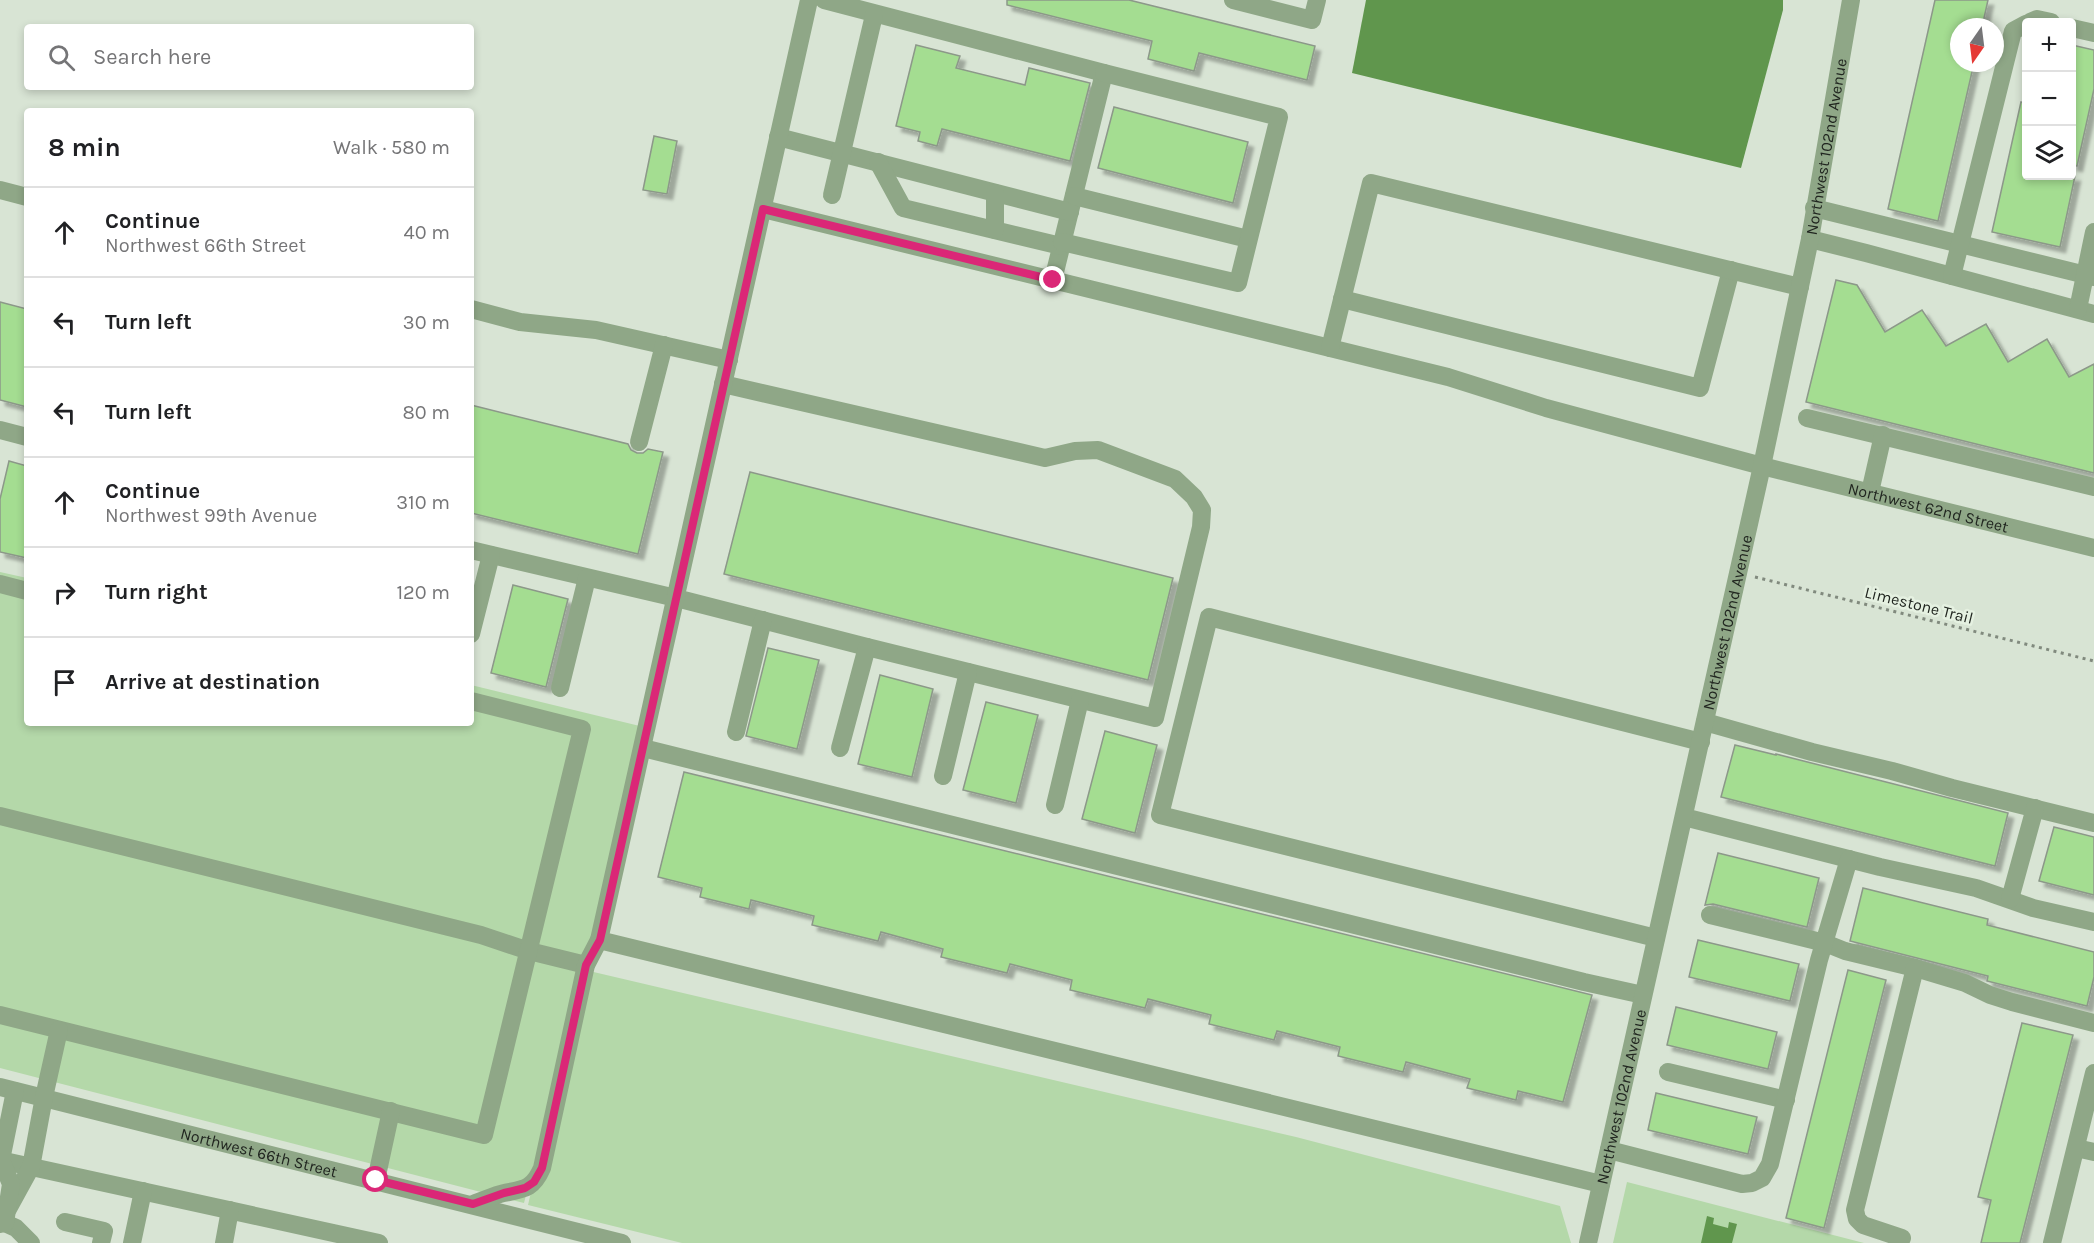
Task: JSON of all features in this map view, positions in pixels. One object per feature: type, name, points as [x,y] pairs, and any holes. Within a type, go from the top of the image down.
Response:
[{"type":"street","points":[[473,1204],[525,1188],[534,1182],[539,1174],[586,965],[600,940],[809,0]]},
{"type":"street","points":[[824,0],[874,15],[1280,117],[1238,283],[903,208],[878,162]]},
{"type":"street","points":[[1233,0],[1312,20],[1317,0]]},
{"type":"street","name":"Northwest 102nd Avenue","points":[[1588,1243],[1739,573],[1800,287],[1851,0]]},
{"type":"street","points":[[832,195],[874,15]]},
{"type":"street","points":[[1952,276],[1958,244],[1965,225],[2013,31],[2022,26]]},
{"type":"street","points":[[2076,28],[2094,33]]},
{"type":"street","points":[[1053,280],[1104,73]]},
{"type":"street","points":[[778,137],[995,193],[1072,204],[1248,240]]},
{"type":"street","points":[[1330,348],[1371,183],[1800,287]]},
{"type":"street","points":[[0,190],[24,196]]},
{"type":"street","points":[[995,193],[995,230]]},
{"type":"street","points":[[1814,208],[2089,276]]},
{"type":"street","name":"Northwest 62nd Street","points":[[763,209],[1460,380],[1546,408],[1762,466],[2094,548]]},
{"type":"street","points":[[1866,253],[1874,223]]},
{"type":"street","points":[[1810,239],[2086,312],[2094,231]]},
{"type":"street","points":[[1342,299],[1700,388],[1731,270]]},
{"type":"street","points":[[474,310],[520,321],[596,330],[729,360]]},
{"type":"street","points":[[639,442],[664,345]]},
{"type":"street","points":[[474,551],[676,598],[1155,718],[1201,527],[1202,510],[1194,497],[1175,479],[1098,450],[1075,451],[1045,458],[723,384]]},
{"type":"street","points":[[1807,418],[2094,487]]},
{"type":"street","points":[[0,430],[24,436]]},
{"type":"street","points":[[1870,492],[1883,435]]},
{"type":"street","points":[[474,622],[491,555]]},
{"type":"street","points":[[560,688],[587,578]]},
{"type":"street","points":[[0,584],[24,590]]},
{"type":"street","points":[[1656,938],[1160,815],[1209,617],[1701,742]]},
{"type":"street","points":[[736,732],[763,620]]},
{"type":"street","points":[[840,748],[867,647]]},
{"type":"street","points":[[943,776],[968,672]]},
{"type":"street","points":[[1054,805],[1080,700]]},
{"type":"street","points":[[0,1015],[484,1135],[582,729],[474,702]]},
{"type":"street","points":[[1705,722],[1812,752],[2094,823]]},
{"type":"street","points":[[643,748],[1643,995]]},
{"type":"street","points":[[2010,899],[2035,808]]},
{"type":"street","points":[[0,816],[481,935],[529,951],[586,965]]},
{"type":"street","points":[[1684,817],[1849,859],[1976,888],[2033,908],[2094,922]]},
{"type":"street","points":[[1609,1150],[1742,1184],[1752,1183],[1768,1170],[1825,943],[1849,859]]},
{"type":"street","points":[[1710,915],[1915,968],[1965,983],[2012,1002],[2094,1023]]},
{"type":"street","points":[[600,940],[1601,1184]]},
{"type":"street","points":[[1902,1238],[1863,1225],[1857,1219],[1856,1210],[1915,968]]},
{"type":"street","points":[[4,1219],[31,1167],[59,1030]]},
{"type":"street","points":[[1668,1072],[1786,1100]]},
{"type":"street","points":[[2052,1243],[2094,1073]]},
{"type":"street","points":[[4,1219],[11,1184],[1,1160],[7,1089]]},
{"type":"street","name":"Northwest 66th Street","points":[[7,1089],[622,1243]]},
{"type":"street","points":[[376,1180],[391,1111]]},
{"type":"street","points":[[2076,1148],[2094,1152]]},
{"type":"street","points":[[1,1160],[379,1243]]},
{"type":"street","points":[[132,1243],[143,1191]]},
{"type":"street","points":[[224,1243],[230,1210]]},
{"type":"street","points":[[4,1219],[16,1227],[31,1243]]},
{"type":"street","points":[[65,1222],[104,1231],[101,1243]]},
{"type":"path","name":"Limestone Trail","points":[[1739,573],[2094,661]]},
{"type":"shaded area","points":[[1366,0],[1783,0],[1783,10],[1741,168],[1352,73]]},
{"type":"shaded area","points":[[0,572],[24,577],[24,726],[474,726],[474,686],[648,728],[585,970],[1296,1137],[1560,1206],[1571,1243],[682,1243],[528,1205],[573,1013],[524,1203],[0,1068]]},
{"type":"shaded area","points":[[1627,1182],[1864,1243],[1613,1243]]},
{"type":"shaded area","points":[[1707,1216],[1714,1218],[1713,1224],[1728,1228],[1729,1222],[1737,1224],[1732,1243],[1701,1243]]},
{"type":"building","points":[[1007,0],[1129,0],[1315,46],[1307,80],[1199,53],[1194,71],[1148,59],[1152,41],[1007,5]]},
{"type":"building","points":[[1935,0],[1988,0],[1984,18],[1950,18],[1950,72],[1972,72],[1938,221],[1888,209]]},
{"type":"building","points":[[916,45],[960,56],[956,68],[1025,85],[1029,68],[1090,83],[1070,161],[942,129],[937,146],[918,141],[920,132],[896,126]]},
{"type":"building","points":[[2076,46],[2094,50],[2094,89],[2077,166]]},
{"type":"building","points":[[2022,102],[2022,180],[2074,180],[2060,247],[1992,232]]},
{"type":"building","points":[[1114,107],[1248,142],[1233,203],[1098,168]]},
{"type":"building","points":[[654,136],[677,141],[667,194],[643,190]]},
{"type":"building","points":[[1836,280],[1857,285],[1885,332],[1922,310],[1946,346],[1986,324],[2008,362],[2047,339],[2069,377],[2094,364],[2094,473],[1806,402]]},
{"type":"building","points":[[0,302],[24,308],[24,406],[0,400]]},
{"type":"building","points":[[474,406],[628,444],[631,450],[637,453],[643,453],[648,449],[663,452],[638,554],[474,514]]},
{"type":"building","points":[[9,461],[24,465],[24,557],[0,552],[0,499]]},
{"type":"building","points":[[750,472],[1173,578],[1148,680],[724,574]]},
{"type":"building","points":[[513,585],[568,599],[546,687],[491,673]]},
{"type":"building","points":[[768,648],[819,660],[797,749],[746,736]]},
{"type":"building","points":[[880,675],[933,689],[912,777],[858,764]]},
{"type":"building","points":[[986,702],[1038,715],[1016,803],[963,790]]},
{"type":"building","points":[[1105,731],[1157,745],[1135,833],[1082,819]]},
{"type":"building","points":[[1735,745],[2008,813],[1995,866],[1721,797]]},
{"type":"building","points":[[684,772],[1592,995],[1563,1102],[1518,1091],[1516,1100],[1467,1088],[1470,1079],[1406,1062],[1403,1072],[1338,1056],[1340,1047],[1277,1031],[1274,1040],[1209,1024],[1211,1015],[1148,999],[1145,1008],[1070,990],[1072,980],[1010,964],[1007,973],[941,957],[943,949],[881,932],[878,941],[812,925],[814,916],[751,900],[749,909],[700,897],[702,888],[658,877]]},
{"type":"building","points":[[2054,827],[2094,837],[2094,895],[2039,881]]},
{"type":"building","points":[[1718,853],[1819,878],[1807,927],[1713,904],[1705,905]]},
{"type":"building","points":[[1863,888],[1988,919],[1987,925],[2094,952],[2094,977],[2087,1006],[1987,981],[1988,976],[1850,941]]},
{"type":"building","points":[[1698,940],[1799,964],[1790,1001],[1689,977]]},
{"type":"building","points":[[1848,970],[1886,980],[1824,1228],[1786,1218]]},
{"type":"building","points":[[1676,1007],[1777,1032],[1768,1069],[1667,1045]]},
{"type":"building","points":[[2022,1023],[2073,1035],[2020,1243],[1981,1243],[1991,1200],[1978,1197]]},
{"type":"building","points":[[1656,1093],[1757,1117],[1748,1154],[1648,1130]]},
{"type":"route","points":[[376,1180],[473,1204],[525,1188],[534,1182],[542,1168],[586,965],[600,940],[763,209],[1053,280]]}]
